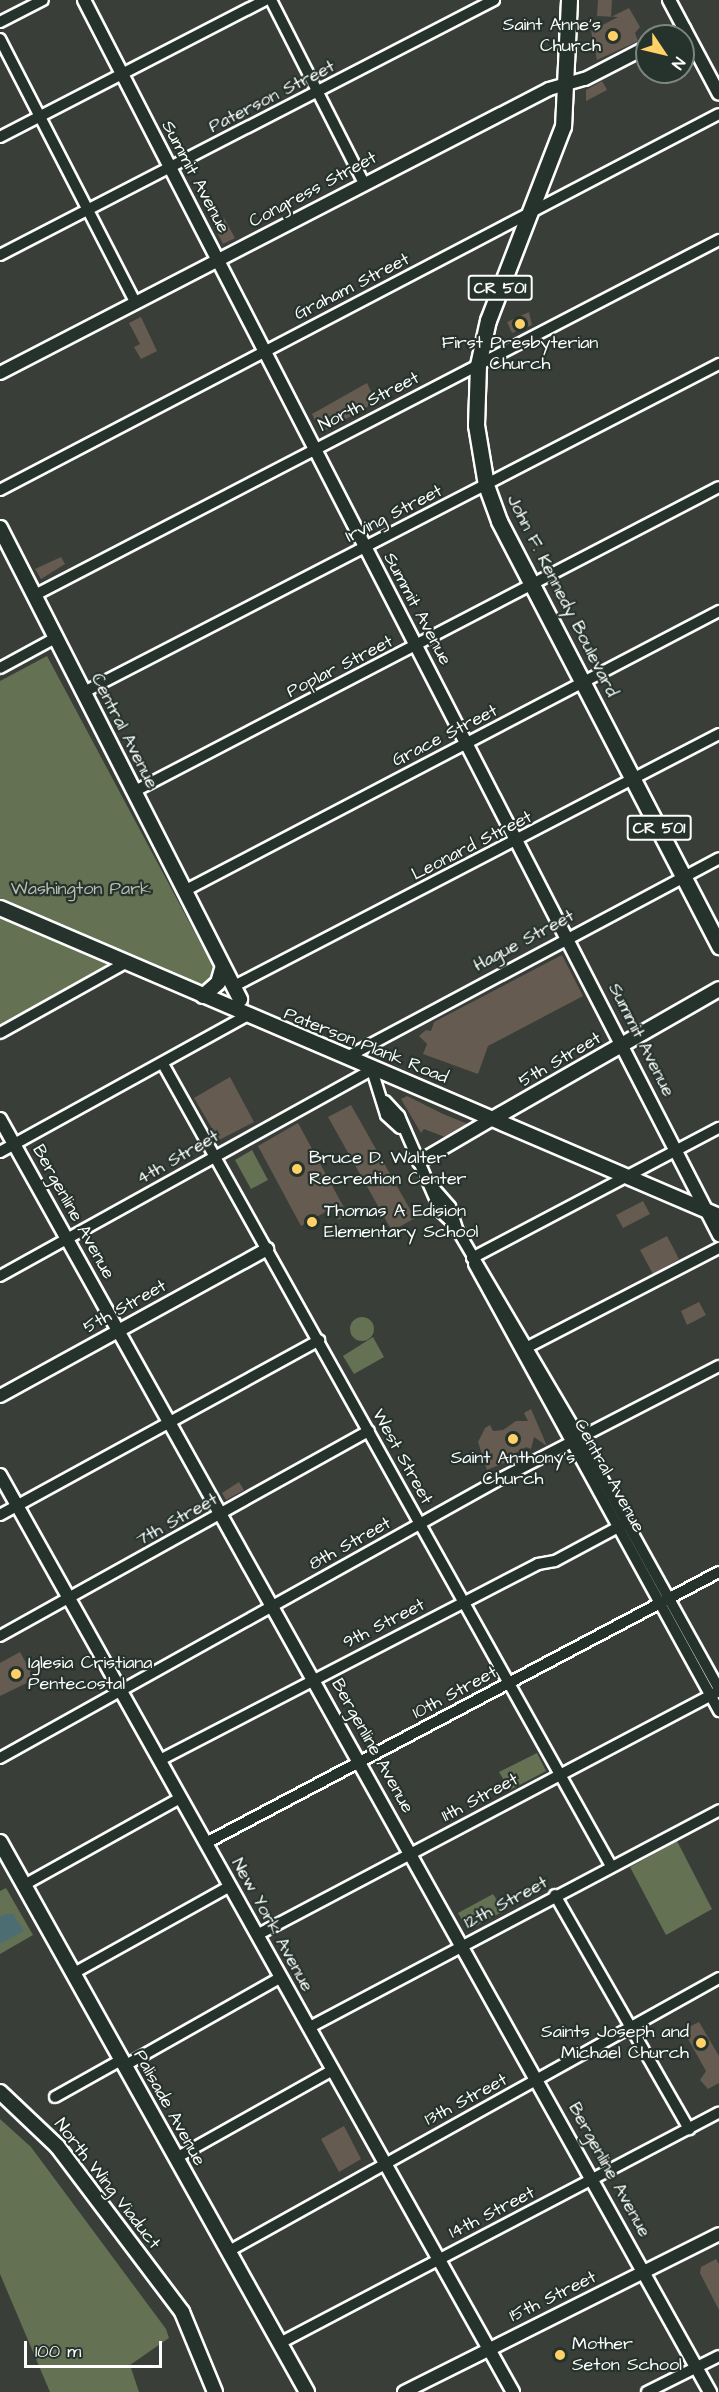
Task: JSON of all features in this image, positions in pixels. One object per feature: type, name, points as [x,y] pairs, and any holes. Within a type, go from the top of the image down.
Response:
[{"type":"main road","name":"John F. Kennedy Boulevard","points":[[569,0],[566,84],[558,144],[488,320],[478,365],[476,425],[486,485],[533,586],[719,946]]},
{"type":"main road","name":"Central Avenue","points":[[0,528],[216,950],[238,984],[240,999]]},
{"type":"main road","name":"Paterson Plank Road","points":[[0,908],[372,1070],[494,1118],[712,1213]]},
{"type":"main road","name":"Central Avenue","points":[[216,950],[222,969],[240,999],[246,1016]]},
{"type":"main road","points":[[203,996],[218,983],[222,969]]},
{"type":"main road","name":"5th Street","points":[[494,1118],[719,989]]},
{"type":"main road","name":"Palisade Avenue","points":[[0,1842],[307,2392]]},
{"type":"main road","name":"North Wing Viaduct","points":[[0,2092],[57,2146],[182,2312],[215,2392]]},
{"type":"street","points":[[0,22],[43,0]]},
{"type":"street","name":"Summit Avenue","points":[[84,0],[624,1044],[676,1150],[712,1213],[719,1235]]},
{"type":"street","points":[[0,137],[266,0]]},
{"type":"street","points":[[271,0],[364,183]]},
{"type":"street","name":"Paterson Street","points":[[0,255],[494,0]]},
{"type":"street","points":[[669,0],[682,24]]},
{"type":"street","points":[[0,39],[135,302]]},
{"type":"street","points":[[695,49],[719,94]]},
{"type":"street","name":"Congress Street","points":[[0,373],[364,183],[566,84],[585,79],[635,54]]},
{"type":"street","name":"Graham Street","points":[[0,490],[719,114]]},
{"type":"street","name":"North Street","points":[[35,594],[719,240]]},
{"type":"street","name":"Irving Street","points":[[84,692],[719,364]]},
{"type":"street","name":"Poplar Street","points":[[135,791],[417,647],[719,487]]},
{"type":"street","name":"Grace Street","points":[[186,890],[719,611]]},
{"type":"street","points":[[0,668],[57,637]]},
{"type":"street","name":"Leonard Street","points":[[238,984],[518,841],[719,734]]},
{"type":"street","name":"Hague Street","points":[[347,1058],[568,937],[719,858]]},
{"type":"street","points":[[0,1033],[127,962]]},
{"type":"street","points":[[0,1152],[163,1064],[246,1016]]},
{"type":"street","name":"West Street","points":[[163,1064],[562,1774],[611,1866]]},
{"type":"street","name":"Central Avenue","points":[[372,1070],[385,1101],[386,1115],[400,1128],[432,1186],[441,1212],[454,1224],[621,1526],[716,1692],[719,1710]]},
{"type":"street","name":"4th Street","points":[[0,1276],[372,1070]]},
{"type":"street","name":"5th Street","points":[[419,1162],[494,1118]]},
{"type":"street","name":"Bergenline Avenue","points":[[0,1119],[219,1515],[539,2080],[710,2392]]},
{"type":"street","points":[[472,1258],[719,1128]]},
{"type":"street","points":[[523,1349],[719,1248]]},
{"type":"street","name":"5th Street","points":[[0,1396],[267,1249]]},
{"type":"street","points":[[0,1515],[319,1341]]},
{"type":"street","name":"8th Street","points":[[0,1758],[420,1524],[719,1366]]},
{"type":"street","name":"7th Street","points":[[0,1636],[369,1431]]},
{"type":"street","name":"New York Avenue","points":[[0,1475],[513,2392]]},
{"type":"street","name":"9th Street","points":[[160,1760],[313,1678],[621,1526]]},
{"type":"street","name":"10th Street","points":[[206,1843],[719,1572]]},
{"type":"street","name":"11th Street","points":[[257,1935],[716,1692]]},
{"type":"street","points":[[24,1885],[180,1798]]},
{"type":"street","name":"12th Street","points":[[310,2027],[719,1810]]},
{"type":"street","points":[[74,1973],[230,1886]]},
{"type":"street","points":[[555,1895],[629,2028],[689,2129]]},
{"type":"street","points":[[55,2097],[123,2063],[281,1977]]},
{"type":"street","name":"13th Street","points":[[229,2251],[719,1978]]},
{"type":"street","points":[[176,2158],[333,2070]]},
{"type":"street","name":"14th Street","points":[[280,2343],[719,2113]]},
{"type":"street","name":"15th Street","points":[[404,2392],[719,2234]]},
{"type":"street","points":[[647,2392],[719,2356]]},
{"type":"green space","name":"Washington Park","points":[[47,656],[217,974],[200,987],[124,958],[0,1027],[0,681]]},
{"type":"green space","points":[[252,1150],[268,1180],[251,1189],[235,1160]]},
{"type":"green space","points":[[362,1317],[370,1321],[374,1329],[370,1337],[362,1341],[354,1337],[350,1329],[354,1321]]},
{"type":"green space","points":[[373,1337],[384,1357],[354,1374],[343,1356]]},
{"type":"green space","points":[[537,1753],[546,1771],[510,1790],[499,1772]]},
{"type":"green space","points":[[677,1841],[712,1909],[666,1935],[630,1867]]},
{"type":"green space","points":[[6,1888],[33,1935],[0,1954],[0,1891]]},
{"type":"green space","points":[[493,1894],[504,1911],[468,1930],[458,1913]]},
{"type":"green space","points":[[0,2119],[31,2147],[166,2329],[169,2338],[130,2365],[139,2392],[50,2392],[0,2274]]},
{"type":"water","points":[[13,1914],[24,1931],[0,1944],[0,1916]]},
{"type":"building","points":[[598,0],[612,0],[611,17],[597,16]]},
{"type":"building","name":"Saint Anne's Church","points":[[629,8],[638,24],[635,24],[635,42],[597,60],[591,31],[618,17],[612,17]]},
{"type":"building","points":[[602,81],[607,90],[586,101],[586,90]]},
{"type":"building","points":[[224,218],[235,238],[223,244],[214,226]]},
{"type":"building","name":"First Presbyterian Church","points":[[529,312],[532,325],[512,333],[507,322]]},
{"type":"building","points":[[141,317],[157,351],[141,359],[134,347],[140,344],[129,323]]},
{"type":"building","points":[[367,383],[376,402],[321,433],[312,414]]},
{"type":"building","points":[[61,557],[65,564],[41,579],[35,569]]},
{"type":"building","points":[[562,955],[583,996],[488,1046],[478,1074],[423,1054],[427,1044],[419,1036],[426,1030],[431,1031],[434,1022]]},
{"type":"building","points":[[230,1077],[254,1122],[219,1140],[194,1098]]},
{"type":"building","points":[[407,1096],[468,1124],[445,1137],[424,1129],[421,1133],[401,1099]]},
{"type":"building","points":[[351,1105],[415,1218],[392,1231],[328,1117]]},
{"type":"building","name":"Bruce D. Walter Recreation Center","points":[[298,1123],[348,1215],[338,1220],[332,1208],[301,1226],[258,1146]]},
{"type":"building","points":[[643,1201],[650,1214],[623,1228],[616,1215]]},
{"type":"building","points":[[667,1236],[679,1259],[653,1274],[640,1250]]},
{"type":"building","points":[[699,1302],[706,1315],[687,1325],[681,1311]]},
{"type":"building","name":"Saint Anthony's Church","points":[[531,1409],[547,1446],[534,1437],[531,1449],[526,1447],[509,1457],[511,1460],[487,1470],[478,1442],[485,1428],[490,1425],[493,1431],[503,1430],[516,1421],[528,1421],[524,1413]]},
{"type":"building","points":[[239,1482],[244,1490],[226,1500],[222,1493]]},
{"type":"building","name":"Iglesia Cristiana Pentecostal","points":[[20,1652],[35,1679],[0,1696],[0,1663]]},
{"type":"building","name":"Saints Joseph and Michael Church","points":[[699,2022],[719,2056],[719,2083],[708,2089],[700,2080],[706,2071],[683,2030]]},
{"type":"building","points":[[344,2126],[361,2159],[339,2172],[321,2139]]},
{"type":"building","points":[[716,2259],[719,2264],[719,2310],[700,2273],[701,2267]]},
{"type":"place","name":"Saint Anne's Church","points":[[613,36]]},
{"type":"place","name":"First Presbyterian Church","points":[[520,324]]},
{"type":"place","name":"Bruce D. Walter Recreation Center","points":[[297,1169]]},
{"type":"place","name":"Thomas A Edision Elementary School","points":[[312,1222]]},
{"type":"place","name":"Saint Anthony's Church","points":[[513,1439]]},
{"type":"place","name":"Iglesia Cristiana Pentecostal","points":[[16,1674]]},
{"type":"place","name":"Saints Joseph and Michael Church","points":[[701,2043]]},
{"type":"place","name":"Mother Seton School","points":[[560,2355]]}]
